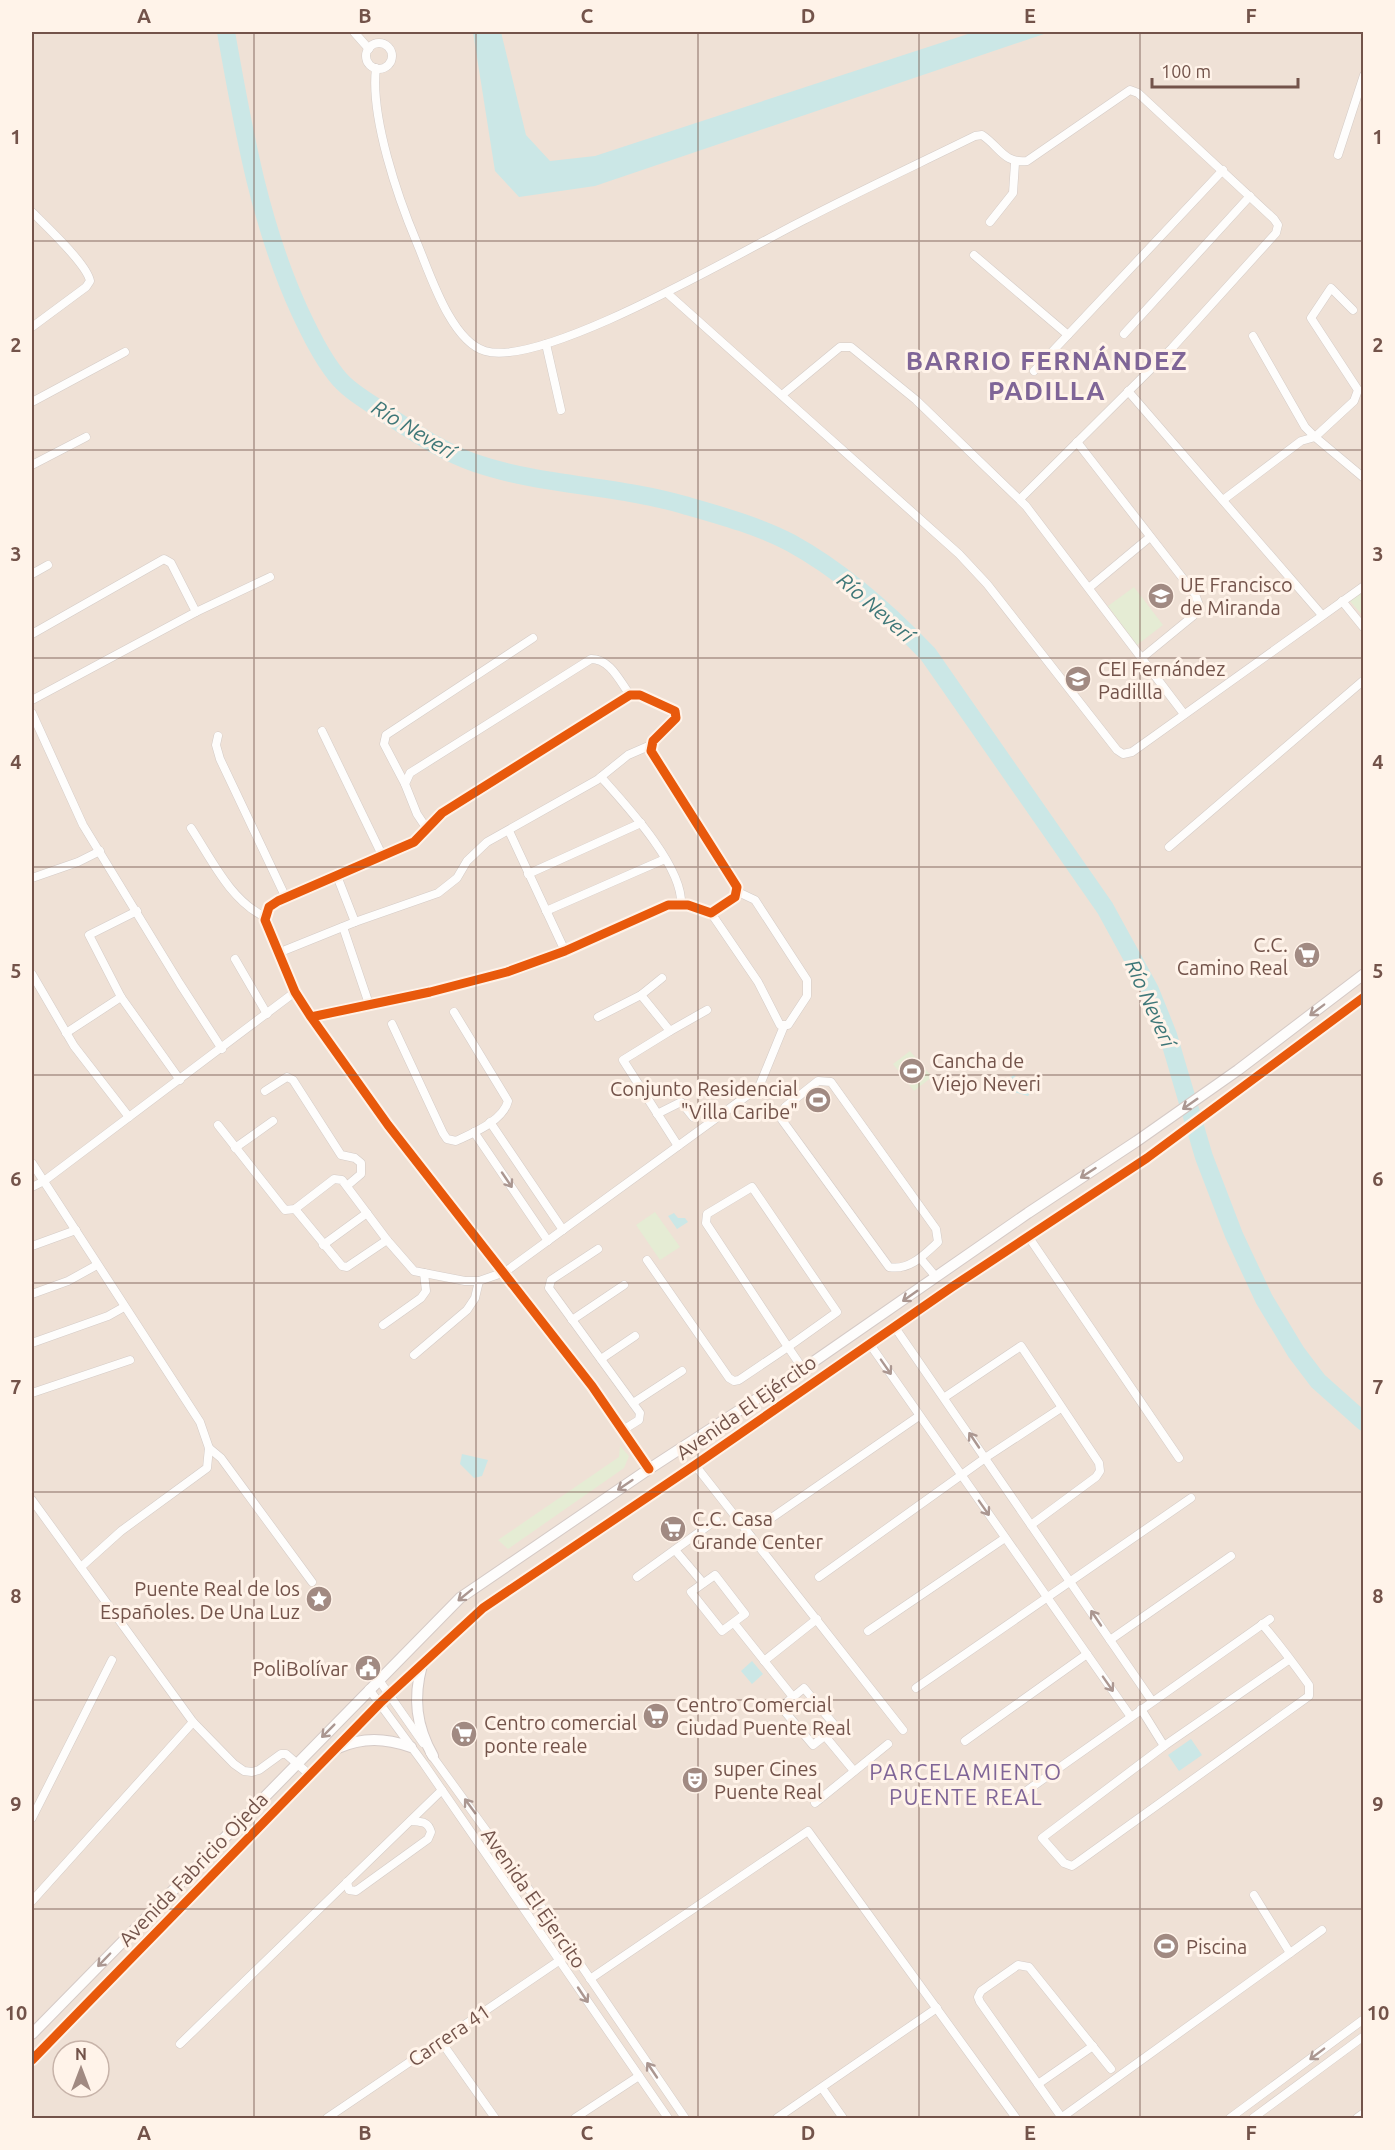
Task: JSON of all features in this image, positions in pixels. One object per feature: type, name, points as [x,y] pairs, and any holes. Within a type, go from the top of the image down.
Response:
[{"type":"street","points":[[354,32],[369,49]]},
{"type":"street","points":[[369,49],[382,44],[392,54],[386,67],[376,68]]},
{"type":"street","points":[[369,49],[366,58],[376,68]]},
{"type":"street","points":[[376,68],[374,90],[406,217],[440,298],[465,341],[485,351],[507,354],[546,344],[667,293],[804,220],[975,136],[982,135],[1004,157],[1015,163],[1027,161],[1130,90],[1138,93],[1274,219],[1278,225],[1276,232],[1172,348],[1020,499]]},
{"type":"street","points":[[1338,155],[1364,75]]},
{"type":"street","points":[[990,222],[1013,193],[1015,163]]},
{"type":"street","points":[[1034,371],[1223,170]]},
{"type":"street","points":[[1124,334],[1250,196]]},
{"type":"street","points":[[32,212],[74,257],[87,273],[90,281],[86,287],[32,327]]},
{"type":"street","points":[[974,255],[1068,335]]},
{"type":"street","points":[[1223,500],[1301,441],[1315,437],[1354,401],[1358,390],[1311,318],[1331,288],[1353,310]]},
{"type":"street","points":[[667,293],[909,512],[959,554],[987,584],[1117,750],[1123,754],[1132,752],[1364,586]]},
{"type":"street","points":[[1253,336],[1305,427],[1364,478]]},
{"type":"street","points":[[546,344],[561,410]]},
{"type":"street","points":[[782,395],[827,355],[840,347],[851,347],[916,400],[1020,499],[1090,587],[1184,714]]},
{"type":"street","points":[[32,402],[125,352]]},
{"type":"street","points":[[1128,391],[1322,615]]},
{"type":"street","points":[[32,465],[86,437]]},
{"type":"street","points":[[1077,442],[1195,594],[1199,605],[1193,616],[1143,657]]},
{"type":"street","points":[[1090,587],[1150,537]]},
{"type":"street","points":[[32,634],[164,559],[171,563],[196,612]]},
{"type":"street","points":[[32,574],[48,565]]},
{"type":"street","points":[[32,700],[196,612],[270,577]]},
{"type":"street","points":[[1342,601],[1364,628]]},
{"type":"street","points":[[427,829],[417,814],[405,784],[393,766],[384,744],[386,735],[533,638]]},
{"type":"street","points":[[278,953],[355,922],[438,893],[457,878],[467,861],[480,848],[601,777],[628,755],[651,745],[676,718],[676,712],[644,697],[630,694],[607,663],[600,659],[591,659],[410,773],[405,784]]},
{"type":"street","points":[[1169,847],[1364,680]]},
{"type":"street","points":[[265,917],[269,907],[286,898],[414,842],[442,813],[630,694]]},
{"type":"street","points":[[32,713],[83,825],[222,1049]]},
{"type":"street","points":[[322,731],[382,855]]},
{"type":"street","points":[[218,736],[216,745],[220,759],[286,898]]},
{"type":"street","points":[[218,1125],[281,1208],[295,1209],[334,1179],[342,1179],[387,1240],[406,1264],[414,1270],[465,1281],[479,1281],[505,1272],[759,1087],[784,1026],[795,1017],[807,996],[809,984],[755,900],[738,892],[657,762],[651,745]]},
{"type":"street","points":[[601,777],[641,823],[665,859],[679,886],[681,904]]},
{"type":"street","points":[[528,874],[641,823]]},
{"type":"street","points":[[191,828],[230,888],[249,907],[265,917],[295,992],[388,1125],[475,1239],[505,1272],[623,1430],[649,1469]]},
{"type":"street","points":[[509,831],[565,951]]},
{"type":"street","points":[[32,878],[78,862],[100,851]]},
{"type":"street","points":[[546,911],[665,859]]},
{"type":"street","points":[[337,876],[355,922]]},
{"type":"street","points":[[711,913],[738,892]]},
{"type":"street","points":[[311,1017],[430,992],[507,972],[565,951],[662,907],[681,904],[711,913],[758,982],[780,1025],[784,1026]]},
{"type":"street","points":[[137,911],[89,934],[121,997],[180,1080]]},
{"type":"street","points":[[343,927],[369,1004]]},
{"type":"street","points":[[235,959],[267,1014]]},
{"type":"street","points":[[32,974],[66,1034],[129,1117]]},
{"type":"street","points":[[1364,974],[1338,994],[1349,1008],[1364,997]]},
{"type":"street","points":[[598,1017],[641,995],[662,978]]},
{"type":"street","points":[[32,1187],[44,1181],[295,992]]},
{"type":"street","name":"Avenida El Ejército","points":[[369,1689],[445,1612],[478,1585],[649,1469],[803,1369],[1137,1141],[1238,1070],[1338,994]]},
{"type":"street","points":[[641,995],[670,1031]]},
{"type":"street","points":[[66,1034],[121,997]]},
{"type":"street","name":"Avenida El Ejército","points":[[380,1703],[452,1634],[502,1594],[695,1465],[894,1326],[1147,1158],[1349,1008]]},
{"type":"street","points":[[678,1146],[623,1060],[707,1010]]},
{"type":"street","points":[[392,1024],[443,1133],[447,1139],[456,1141],[490,1122],[507,1106],[508,1101],[454,1012]]},
{"type":"street","points":[[265,1091],[287,1077],[293,1080],[340,1155],[355,1158],[361,1162],[361,1174],[348,1185]]},
{"type":"street","points":[[818,1081],[831,1082],[936,1229],[938,1242],[921,1259],[902,1267],[889,1267],[782,1120],[785,1107],[818,1081]]},
{"type":"street","points":[[657,1114],[681,1102],[693,1117]]},
{"type":"street","points":[[235,1148],[273,1121]]},
{"type":"street","points":[[490,1122],[563,1230]]},
{"type":"street","points":[[474,1132],[549,1241]]},
{"type":"street","points":[[32,1163],[200,1422],[209,1448],[207,1468],[136,1519],[81,1567]]},
{"type":"street","points":[[647,1260],[729,1378],[734,1381],[788,1347],[837,1312],[752,1187],[707,1214],[705,1223],[788,1347],[803,1369]]},
{"type":"street","points":[[295,1209],[338,1264],[347,1267],[387,1240]]},
{"type":"street","points":[[323,1245],[367,1213]]},
{"type":"street","points":[[32,1246],[76,1230]]},
{"type":"street","points":[[1028,1236],[1179,1458]]},
{"type":"street","points":[[598,1249],[549,1283],[549,1288],[641,1417],[623,1430]]},
{"type":"street","points":[[921,1259],[936,1278]]},
{"type":"street","points":[[32,1294],[68,1281],[97,1264]]},
{"type":"street","points":[[383,1325],[421,1298],[426,1291],[424,1273]]},
{"type":"street","points":[[414,1355],[467,1310],[476,1298],[479,1281]]},
{"type":"street","points":[[572,1320],[624,1285]]},
{"type":"street","points":[[32,1342],[108,1316],[124,1307]]},
{"type":"street","points":[[894,1326],[1152,1701]]},
{"type":"street","points":[[601,1359],[635,1336]]},
{"type":"street","points":[[869,1343],[1131,1717]]},
{"type":"street","points":[[945,1397],[1021,1346],[1060,1408],[1099,1463],[1100,1471],[1096,1477],[1031,1525]]},
{"type":"street","points":[[32,1393],[130,1360]]},
{"type":"street","points":[[633,1403],[682,1371]]},
{"type":"street","points":[[819,1577],[1060,1408]]},
{"type":"street","points":[[770,1519],[919,1416]]},
{"type":"street","points":[[209,1448],[221,1458],[312,1582]]},
{"type":"street","points":[[695,1465],[903,1730]]},
{"type":"street","points":[[916,1688],[1191,1498]]},
{"type":"street","points":[[32,1500],[35,1512],[81,1567],[193,1722],[234,1764],[244,1771],[260,1770],[281,1754],[286,1754],[310,1775]]},
{"type":"street","points":[[637,1577],[716,1520]]},
{"type":"street","points":[[868,1631],[1005,1539]]},
{"type":"street","points":[[675,1550],[703,1583]]},
{"type":"street","points":[[1110,1640],[1231,1556]]},
{"type":"street","points":[[715,1575],[745,1614],[734,1623],[722,1631],[691,1592],[715,1575]]},
{"type":"street","points":[[764,1661],[818,1619]]},
{"type":"street","points":[[1015,1798],[1270,1619]]},
{"type":"street","points":[[734,1623],[793,1697]]},
{"type":"street","points":[[1262,1624],[1290,1659],[1310,1685],[1309,1696],[1072,1866],[1064,1863],[1042,1838],[1164,1746],[1290,1659]]},
{"type":"street","points":[[964,1741],[1087,1654]]},
{"type":"street","points":[[32,1818],[112,1660]]},
{"type":"street","points":[[397,1662],[395,1675],[399,1678],[407,1677]]},
{"type":"street","points":[[423,1663],[418,1679],[417,1711],[425,1742],[433,1756]]},
{"type":"street","name":"Avenida El Ejercito","points":[[379,1680],[572,1952],[685,2118]]},
{"type":"street","points":[[804,1688],[836,1726],[813,1745],[781,1707],[793,1697],[804,1688]]},
{"type":"street","name":"Avenida El Ejercito","points":[[369,1689],[442,1790],[668,2118]]},
{"type":"street","name":"Avenida Fabricio Ojeda","points":[[32,2034],[369,1689]]},
{"type":"street","name":"Avenida Fabricio Ojeda","points":[[32,2060],[380,1703]]},
{"type":"street","points":[[1141,1709],[1164,1746]]},
{"type":"street","points":[[32,1901],[193,1722]]},
{"type":"street","points":[[825,1736],[854,1771]]},
{"type":"street","points":[[335,1749],[350,1743],[381,1739],[411,1747]]},
{"type":"street","points":[[815,1803],[888,1744]]},
{"type":"street","points":[[180,2044],[442,1790]]},
{"type":"street","points":[[347,1882],[349,1890],[356,1890],[428,1839],[431,1832],[428,1825],[423,1821],[411,1821]]},
{"type":"street","points":[[590,1979],[808,1831],[1016,2118]]},
{"type":"street","points":[[1254,1895],[1290,1953]]},
{"type":"street","points":[[1111,2068],[1029,1967],[1018,1965],[981,1991],[978,1997],[980,2002],[1062,2118],[1322,1930]]},
{"type":"street","name":"Carrera 41","points":[[327,2118],[572,1952]]},
{"type":"street","points":[[777,2118],[937,2008]]},
{"type":"street","points":[[1230,2118],[1364,2019]]},
{"type":"street","points":[[1253,2118],[1364,2036]]},
{"type":"street","points":[[440,2040],[495,2118]]},
{"type":"street","points":[[1038,2084],[1093,2046]]},
{"type":"street","points":[[575,2118],[639,2076]]},
{"type":"street","points":[[822,2088],[843,2118]]},
{"type":"street","points":[[1357,2118],[1364,2114]]},
{"type":"shaded area","points":[[32,32],[1363,32],[1363,2118],[32,2118]]},
{"type":"green space","points":[[1134,587],[1163,625],[1137,645],[1108,606]]},
{"type":"green space","points":[[1363,591],[1363,616],[1350,601]]},
{"type":"green space","name":"Cancha de Viejo Neveri","points":[[910,1051],[932,1077],[914,1091],[893,1064]]},
{"type":"green space","points":[[655,1212],[680,1247],[660,1260],[636,1225]]},
{"type":"green space","points":[[620,1446],[629,1456],[624,1468],[508,1549],[498,1540],[619,1457]]},
{"type":"water","points":[[473,32],[501,32],[526,135],[550,161],[595,156],[974,32],[1050,32],[595,186],[519,197],[495,171]]},
{"type":"water","points":[[1014,1075],[1030,1093],[1028,1096],[1007,1090],[1004,1085],[1005,1080]]},
{"type":"water","name":"Conjunto Residencial \"Villa Caribe\"","points":[[822,1091],[827,1099],[814,1108],[808,1101]]},
{"type":"water","points":[[674,1213],[678,1218],[685,1218],[688,1222],[677,1229],[668,1216]]},
{"type":"water","points":[[462,1454],[488,1460],[482,1476],[474,1478],[460,1464]]},
{"type":"water","points":[[752,1661],[763,1674],[752,1684],[741,1671]]},
{"type":"water","points":[[1191,1739],[1202,1755],[1179,1771],[1168,1755]]},
{"type":"water","name":"Piscina","points":[[1161,1935],[1169,1935],[1174,1940],[1172,1951],[1161,1953],[1156,1948],[1156,1940]]},
{"type":"waterway","name":"Río Neverí","points":[[226,32],[254,174],[274,244],[300,312],[312,336],[331,368],[347,387],[430,442],[475,463],[500,471],[552,481],[658,498],[725,517],[779,537],[810,554],[846,579],[881,608],[928,654],[1105,908],[1150,990],[1168,1035],[1204,1157],[1234,1235],[1264,1299],[1296,1352],[1318,1381],[1364,1422]]},
{"type":"cycle path","points":[[311,1017],[430,992],[507,972],[565,951],[668,905],[688,905],[711,913],[735,897],[737,887],[651,751],[653,741],[676,718],[675,711],[640,695],[630,695],[442,813],[414,842],[278,901],[269,907],[265,920],[295,992],[311,1017],[388,1125],[592,1386],[649,1469]]},
{"type":"cycle path","points":[[32,2060],[380,1703],[483,1608],[952,1287],[1147,1158],[1364,997]]},
{"type":"place","name":"UE Francisco de Miranda","points":[[1161,596]]},
{"type":"place","name":"CEI Fernández Padillla","points":[[1078,679]]},
{"type":"place","name":"C.C. Camino Real","points":[[1307,955]]},
{"type":"place","name":"Cancha de Viejo Neveri","points":[[912,1071]]},
{"type":"place","name":"Conjunto Residencial \"Villa Caribe\"","points":[[818,1100]]},
{"type":"place","name":"C.C. Casa Grande Center","points":[[673,1529]]},
{"type":"place","name":"Puente Real de los Españoles. De Una Luz","points":[[319,1599]]},
{"type":"place","name":"PoliBolívar","points":[[368,1668]]},
{"type":"place","name":"Centro Comercial Ciudad Puente Real","points":[[656,1716]]},
{"type":"place","name":"Centro comercial ponte reale","points":[[464,1734]]},
{"type":"place","name":"super Cines Puente Real","points":[[695,1780]]},
{"type":"place","name":"Piscina","points":[[1166,1946]]},
{"type":"district","name":"BARRIO FERNÁNDEZ PADILLA","points":[[1047,375]]},
{"type":"district","name":"PARCELAMIENTO PUENTE REAL","points":[[966,1784]]}]
